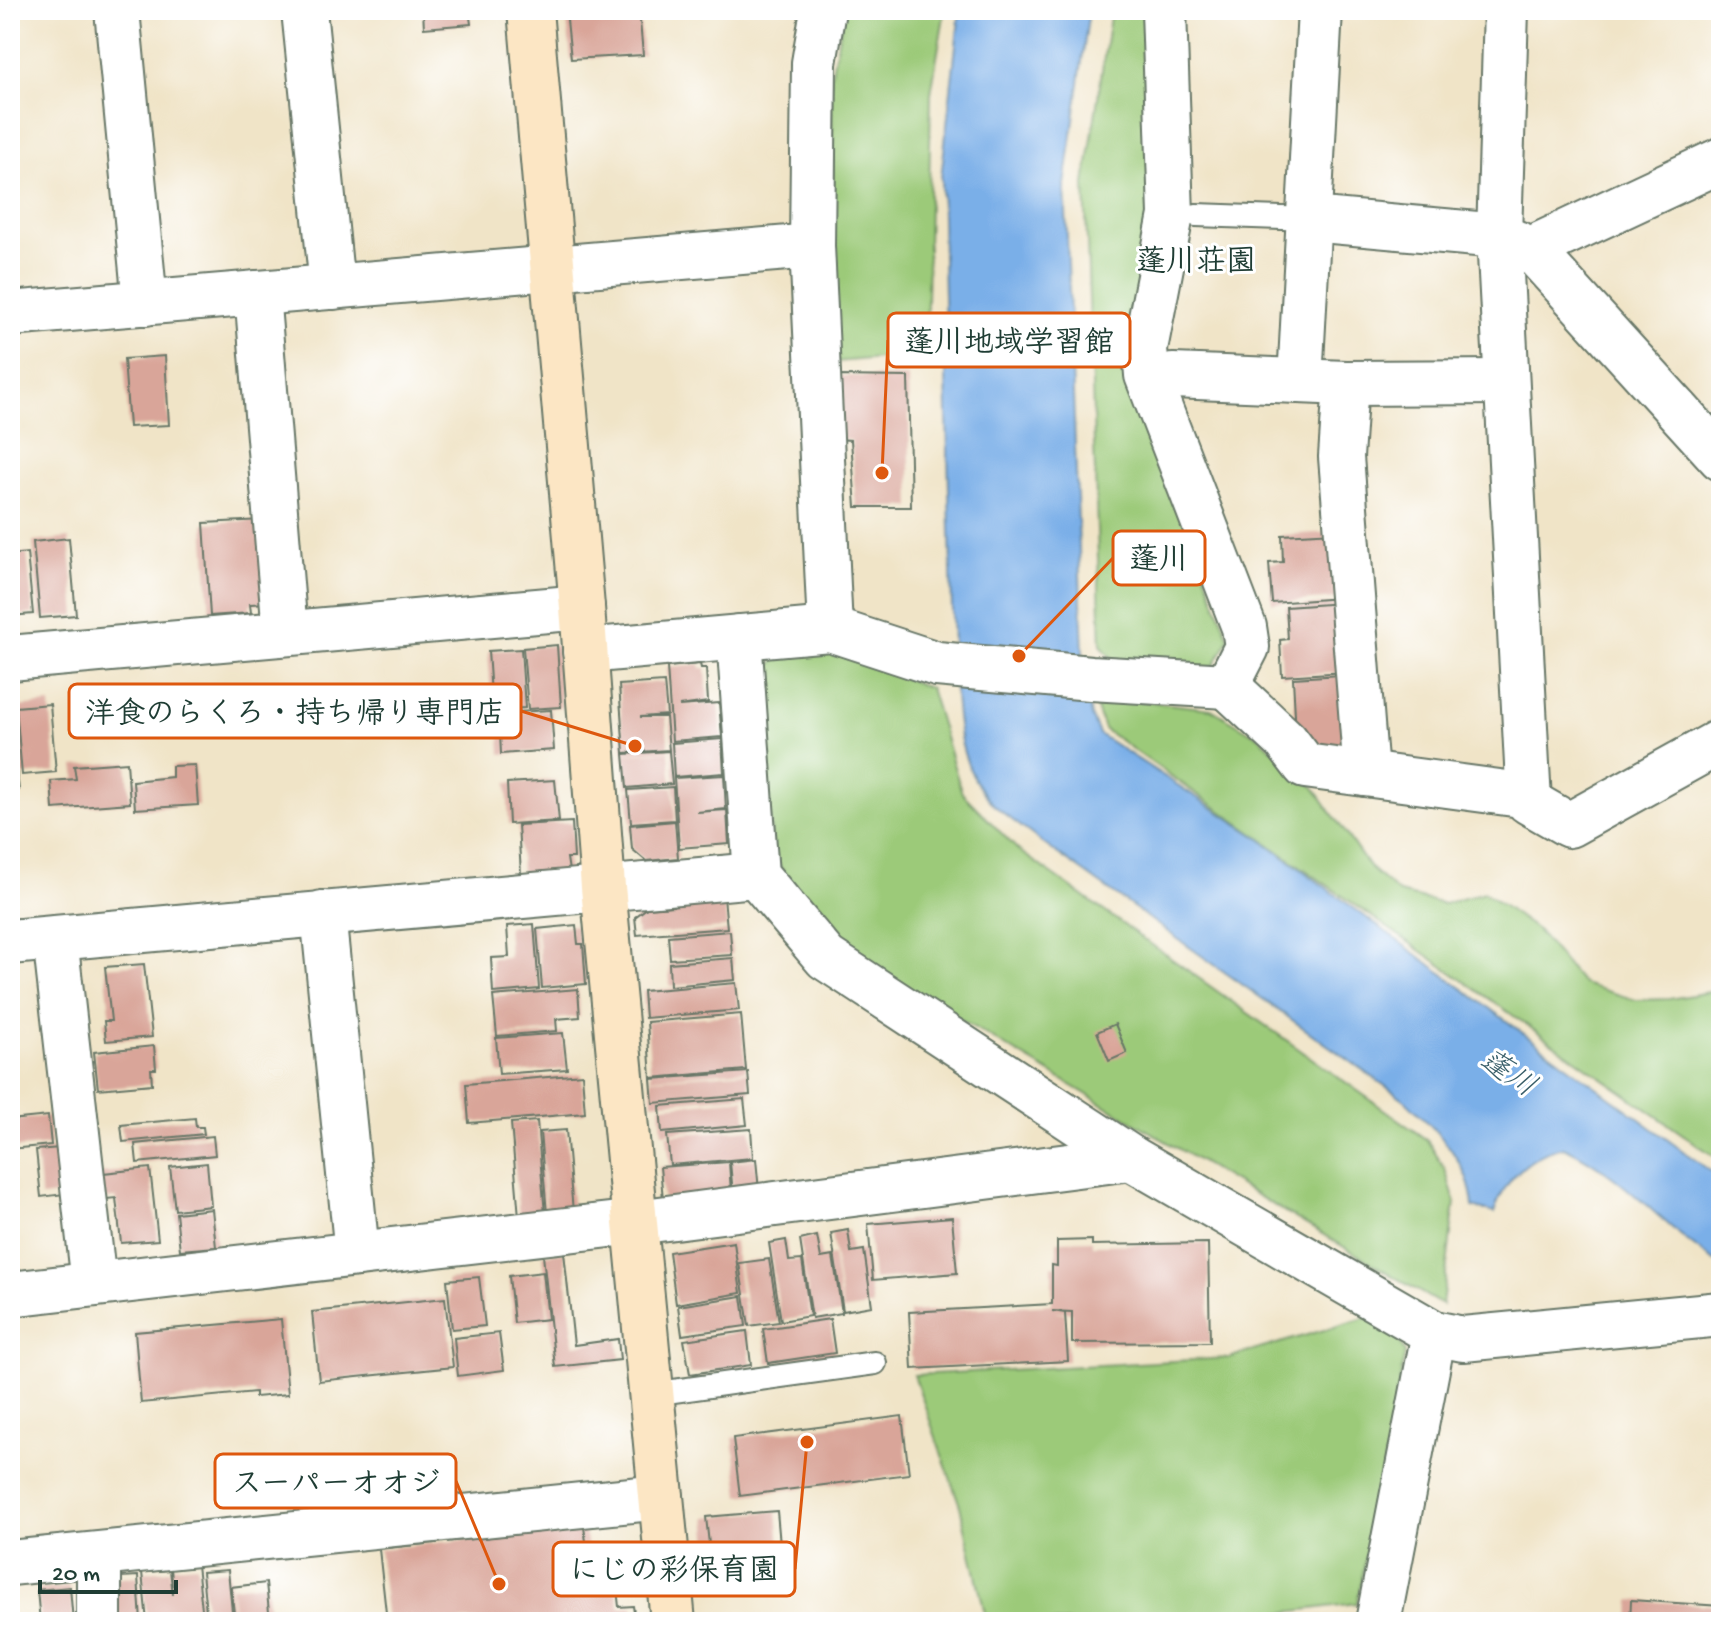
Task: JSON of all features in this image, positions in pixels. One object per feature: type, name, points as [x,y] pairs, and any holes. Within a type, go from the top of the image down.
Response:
[{"type":"street","points":[[117,10],[145,303]]},
{"type":"street","points":[[304,10],[332,287]]},
{"type":"street","points":[[530,10],[603,887],[673,1622]]},
{"type":"street","points":[[823,10],[814,63],[812,246],[830,629]]},
{"type":"street","points":[[1164,10],[1171,215],[1145,349],[1147,375],[1244,627],[1247,647],[1227,686]]},
{"type":"street","points":[[1300,381],[1320,10]]},
{"type":"street","points":[[1506,10],[1515,242],[1505,382],[1529,802],[1569,825],[1721,741]]},
{"type":"street","points":[[1310,219],[1515,242],[1721,160]]},
{"type":"street","points":[[1515,242],[1721,458]]},
{"type":"street","points":[[10,314],[812,246]]},
{"type":"street","points":[[257,293],[285,632]]},
{"type":"street","points":[[1173,376],[1346,383],[1505,382]]},
{"type":"street","points":[[1346,383],[1341,457],[1366,774]]},
{"type":"street","points":[[10,658],[582,607]]},
{"type":"street","points":[[585,651],[830,629],[937,664],[1227,686],[1286,741],[1305,766],[1529,796]]},
{"type":"street","points":[[739,637],[756,875],[826,958],[1131,1158],[1434,1333],[1463,1339],[1721,1314]]},
{"type":"street","points":[[10,942],[756,875]]},
{"type":"street","points":[[323,913],[357,1254]]},
{"type":"street","points":[[55,938],[94,1284]]},
{"type":"street","points":[[10,1294],[636,1222],[1131,1158]]},
{"type":"street","points":[[1378,1622],[1434,1333]]},
{"type":"street","points":[[10,1563],[661,1497]]},
{"type":"street","points":[[99,1555],[99,1622]]},
{"type":"lane","points":[[1196,215],[1310,219]]},
{"type":"lane","points":[[652,1394],[875,1363]]},
{"type":"green space","points":[[844,10],[945,10],[931,93],[926,354],[836,362],[831,76]]},
{"type":"green space","points":[[1111,10],[1148,10],[1153,215],[1130,368],[1229,639],[1209,673],[1117,666],[1101,645],[1085,184]]},
{"type":"green space","points":[[829,650],[930,688],[962,793],[1018,850],[1427,1140],[1445,1169],[1455,1202],[1442,1305],[860,960],[773,859],[759,678],[778,657]]},
{"type":"green space","points":[[1092,695],[1211,709],[1259,737],[1313,786],[1369,867],[1399,893],[1444,904],[1484,892],[1538,931],[1583,984],[1636,1000],[1669,999],[1721,990],[1721,1161],[1104,729]]},
{"type":"green space","points":[[1368,1317],[1397,1334],[1405,1353],[1357,1603],[1208,1622],[987,1622],[960,1506],[914,1375],[1229,1358]]},
{"type":"water","points":[[960,10],[1089,10],[1065,185],[1084,679],[1091,716],[1099,734],[1256,836],[1721,1179],[1721,1265],[1681,1236],[1626,1187],[1564,1147],[1540,1156],[1520,1170],[1504,1190],[1494,1213],[1473,1207],[1465,1175],[1450,1148],[1405,1100],[1044,844],[994,805],[981,789],[971,771],[959,732],[953,650],[941,178]]},
{"type":"building","points":[[423,10],[469,10],[471,24],[424,28]]},
{"type":"building","points":[[566,10],[639,10],[643,55],[571,59]]},
{"type":"building","points":[[165,356],[169,425],[129,427],[124,359]]},
{"type":"building","points":[[837,376],[908,377],[911,507],[856,507],[851,440],[837,439]]},
{"type":"building","points":[[263,520],[268,603],[250,604],[251,613],[210,616],[204,523]]},
{"type":"building","points":[[1335,532],[1340,598],[1272,603],[1269,563],[1283,562],[1282,535]]},
{"type":"building","points":[[69,538],[76,615],[40,618],[33,542]]},
{"type":"building","points":[[27,553],[33,614],[10,616],[10,555]]},
{"type":"building","points":[[1342,603],[1347,672],[1282,676],[1280,640],[1288,639],[1286,607]]},
{"type":"building","points":[[557,645],[561,707],[528,709],[523,648]]},
{"type":"building","points":[[521,649],[525,708],[492,710],[488,651]]},
{"type":"building","points":[[700,664],[701,668],[706,668],[708,702],[679,706],[719,703],[722,737],[672,741],[667,667]]},
{"type":"building","points":[[1342,675],[1347,754],[1305,757],[1296,734],[1293,678]]},
{"type":"building","points":[[664,682],[667,715],[640,717],[666,717],[669,750],[624,753],[619,685]]},
{"type":"building","points":[[50,704],[56,772],[22,775],[16,707]]},
{"type":"building","points":[[551,710],[554,750],[501,754],[499,713]]},
{"type":"building","points":[[10,713],[19,790],[10,791]]},
{"type":"building","points":[[722,739],[724,773],[674,777],[672,743]]},
{"type":"building","points":[[669,751],[672,784],[627,788],[624,754]]},
{"type":"building","points":[[127,762],[130,803],[53,809],[51,781],[76,779],[74,766]]},
{"type":"building","points":[[195,765],[198,805],[135,809],[133,781],[172,777],[172,766]]},
{"type":"building","points":[[724,775],[726,809],[697,812],[727,810],[729,844],[679,848],[674,778]]},
{"type":"building","points":[[555,780],[559,821],[509,824],[507,783]]},
{"type":"building","points":[[673,787],[675,820],[631,823],[628,790]]},
{"type":"building","points":[[675,821],[678,858],[646,861],[632,849],[630,825]]},
{"type":"building","points":[[572,822],[574,858],[567,858],[569,871],[521,874],[518,825]]},
{"type":"building","points":[[724,897],[727,928],[637,935],[635,917],[647,908],[673,906],[672,901]]},
{"type":"building","points":[[534,924],[539,989],[493,993],[491,958],[509,957],[507,926]]},
{"type":"building","points":[[576,925],[578,944],[583,944],[586,984],[542,988],[537,929]]},
{"type":"building","points":[[730,931],[732,955],[670,959],[668,936]]},
{"type":"building","points":[[733,958],[735,980],[670,986],[669,963]]},
{"type":"building","points":[[144,964],[152,1037],[106,1041],[104,1021],[111,1021],[105,967]]},
{"type":"building","points":[[736,983],[739,1010],[645,1018],[643,991]]},
{"type":"building","points":[[578,989],[580,1017],[556,1019],[557,1031],[497,1036],[493,996]]},
{"type":"building","points":[[741,1014],[746,1070],[651,1078],[647,1022]]},
{"type":"building","points":[[1115,1024],[1127,1053],[1109,1061],[1097,1032]]},
{"type":"building","points":[[563,1033],[567,1069],[499,1074],[496,1038]]},
{"type":"building","points":[[154,1046],[156,1069],[151,1069],[152,1084],[98,1089],[94,1052]]},
{"type":"building","points":[[748,1072],[750,1095],[653,1103],[651,1079]]},
{"type":"building","points":[[582,1074],[585,1113],[469,1123],[466,1084]]},
{"type":"building","points":[[744,1099],[747,1125],[662,1133],[660,1106]]},
{"type":"building","points":[[48,1116],[51,1145],[10,1149],[10,1120]]},
{"type":"building","points":[[195,1118],[196,1127],[203,1127],[204,1134],[123,1142],[121,1125]]},
{"type":"building","points":[[537,1121],[545,1214],[519,1217],[511,1123]]},
{"type":"building","points":[[751,1129],[753,1158],[670,1165],[667,1135]]},
{"type":"building","points":[[566,1130],[573,1212],[547,1214],[540,1132]]},
{"type":"building","points":[[213,1136],[215,1155],[137,1163],[135,1144]]},
{"type":"building","points":[[60,1148],[65,1194],[41,1197],[36,1150]]},
{"type":"building","points":[[756,1159],[759,1191],[733,1193],[730,1162]]},
{"type":"building","points":[[729,1162],[731,1193],[663,1199],[660,1167]]},
{"type":"building","points":[[207,1163],[211,1206],[175,1210],[170,1167]]},
{"type":"building","points":[[150,1168],[158,1240],[121,1243],[116,1198],[96,1200],[94,1174]]},
{"type":"building","points":[[212,1209],[216,1247],[180,1250],[176,1213]]},
{"type":"building","points":[[952,1217],[957,1273],[873,1280],[868,1224]]},
{"type":"building","points":[[848,1230],[851,1252],[864,1250],[872,1306],[843,1311],[831,1233]]},
{"type":"building","points":[[817,1236],[821,1258],[833,1256],[842,1313],[812,1318],[800,1240]]},
{"type":"building","points":[[786,1240],[789,1261],[802,1260],[810,1316],[781,1321],[769,1243]]},
{"type":"building","points":[[1092,1240],[1092,1245],[1208,1243],[1210,1342],[1072,1343],[1072,1312],[1052,1311],[1065,1313],[1068,1361],[912,1369],[909,1312],[1052,1304],[1052,1265],[1057,1266],[1057,1241]]},
{"type":"building","points":[[734,1242],[741,1293],[676,1304],[669,1252]]},
{"type":"building","points":[[564,1252],[574,1345],[618,1339],[620,1360],[555,1367],[543,1255]]},
{"type":"building","points":[[769,1259],[779,1322],[749,1326],[739,1263]]},
{"type":"building","points":[[543,1272],[548,1319],[514,1323],[509,1276]]},
{"type":"building","points":[[479,1277],[485,1326],[452,1329],[447,1280]]},
{"type":"building","points":[[742,1296],[746,1326],[682,1335],[678,1306]]},
{"type":"building","points":[[445,1298],[453,1367],[319,1381],[312,1312]]},
{"type":"building","points":[[281,1319],[288,1394],[255,1397],[255,1392],[141,1403],[135,1332]]},
{"type":"building","points":[[830,1319],[835,1353],[768,1363],[763,1329]]},
{"type":"building","points":[[747,1331],[751,1365],[690,1374],[684,1340]]},
{"type":"building","points":[[499,1333],[504,1370],[458,1376],[454,1338]]},
{"type":"building","points":[[902,1416],[909,1474],[740,1496],[733,1438]]},
{"type":"building","points":[[777,1511],[781,1556],[711,1562],[706,1517]]},
{"type":"building","points":[[584,1527],[589,1563],[614,1560],[619,1607],[633,1606],[635,1619],[387,1622],[379,1549]]},
{"type":"building","points":[[197,1565],[203,1618],[147,1622],[142,1572],[170,1570],[173,1595],[171,1567]]},
{"type":"building","points":[[228,1570],[233,1622],[207,1622],[202,1572]]},
{"type":"building","points":[[138,1576],[141,1622],[107,1622],[104,1578]]},
{"type":"building","points":[[266,1583],[270,1622],[235,1622],[231,1587]]},
{"type":"building","points":[[70,1587],[73,1622],[40,1622],[37,1590]]},
{"type":"building","points":[[1631,1600],[1721,1606],[1721,1622],[1630,1622]]},
{"type":"place","name":"蓬川地域学習館","points":[[882,473]]},
{"type":"place","name":"蓬川","points":[[1019,656]]},
{"type":"place","name":"洋食のらくろ・持ち帰り専門店","points":[[635,746]]},
{"type":"place","name":"にじの彩保育園","points":[[807,1442]]},
{"type":"place","name":"スーパーオオジ","points":[[499,1584]]},
{"type":"district","name":"蓬川荘園","points":[[1196,260]]}]
